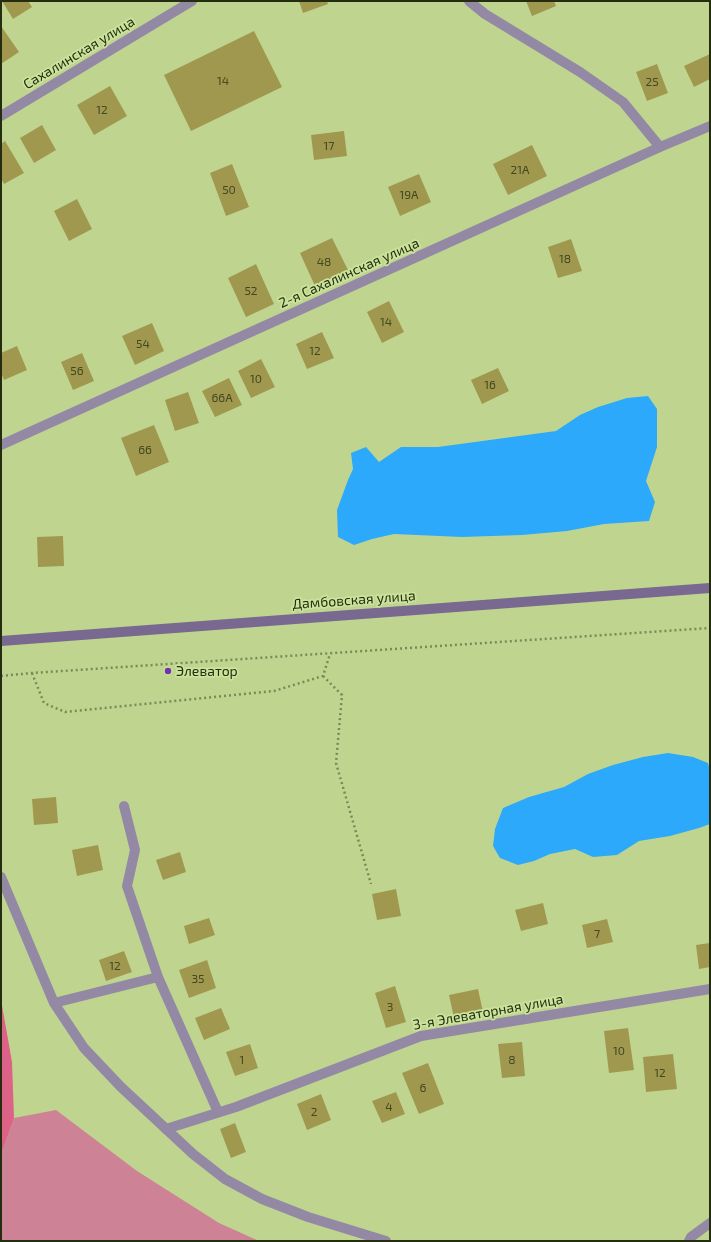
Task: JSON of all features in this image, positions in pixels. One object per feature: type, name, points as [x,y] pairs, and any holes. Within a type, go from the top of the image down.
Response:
[{"type":"main road","name":"Дамбовская улица","points":[[1,641],[710,588]]},
{"type":"street","name":"Сахалинская улица","points":[[1,116],[192,1]]},
{"type":"street","points":[[469,1],[485,14],[580,72],[623,102],[660,147]]},
{"type":"street","name":"2-я Сахалинская улица","points":[[1,445],[660,147],[710,126]]},
{"type":"street","points":[[124,806],[135,850],[127,886],[158,977],[218,1112]]},
{"type":"street","points":[[1,877],[54,1003],[84,1048],[121,1087],[193,1154],[225,1179],[262,1199],[308,1217],[386,1241]]},
{"type":"street","points":[[54,1003],[158,977]]},
{"type":"street","name":"3-я Элеваторная улица","points":[[166,1129],[236,1107],[421,1036],[710,988]]},
{"type":"street","points":[[689,1241],[691,1237],[710,1223]]},
{"type":"path","points":[[1,676],[710,628]]},
{"type":"path","points":[[323,676],[330,654]]},
{"type":"path","points":[[32,673],[44,703],[66,712],[274,692],[323,676]]},
{"type":"path","points":[[323,676],[342,695],[336,763],[371,884]]},
{"type":"shaded area","points":[[1,1000],[12,1062],[14,1118],[1,1155]]},
{"type":"shaded area","points":[[56,1110],[137,1171],[219,1223],[259,1241],[1,1241],[1,1155],[14,1118]]},
{"type":"water","points":[[648,396],[657,409],[657,447],[646,481],[655,502],[649,521],[604,524],[567,531],[522,535],[462,537],[394,534],[354,545],[338,537],[337,510],[353,469],[351,453],[366,447],[379,462],[401,447],[438,447],[556,431],[580,415],[598,407],[627,398]]},
{"type":"water","points":[[668,753],[693,757],[708,763],[710,770],[710,824],[670,836],[639,841],[617,855],[593,857],[575,849],[550,854],[534,861],[518,865],[500,858],[493,846],[495,829],[503,808],[529,797],[564,787],[588,774],[613,765],[643,757]]},
{"type":"building","points":[[2,1],[28,1],[32,7],[13,19]]},
{"type":"building","points":[[299,1],[327,1],[328,4],[303,13]]},
{"type":"building","points":[[526,1],[554,1],[556,6],[532,16]]},
{"type":"building","points":[[1,26],[19,52],[1,64]]},
{"type":"building","points":[[254,31],[282,87],[191,131],[164,75]]},
{"type":"building","points":[[710,54],[710,79],[694,87],[684,66]]},
{"type":"building","points":[[657,64],[668,93],[647,101],[636,72]]},
{"type":"building","points":[[110,86],[127,116],[94,135],[77,105]]},
{"type":"building","points":[[42,125],[56,150],[34,163],[20,138]]},
{"type":"building","points":[[344,131],[347,156],[314,160],[311,135]]},
{"type":"building","points":[[5,141],[24,173],[4,184],[1,178],[1,144]]},
{"type":"building","points":[[532,145],[547,176],[508,195],[493,164]]},
{"type":"building","points":[[232,164],[249,207],[226,216],[210,173]]},
{"type":"building","points":[[419,174],[431,202],[400,216],[388,187]]},
{"type":"building","points":[[77,199],[92,229],[69,241],[54,211]]},
{"type":"building","points":[[332,238],[348,270],[315,286],[300,253]]},
{"type":"building","points":[[571,239],[582,271],[558,278],[548,247]]},
{"type":"building","points":[[256,264],[274,304],[246,317],[228,278]]},
{"type":"building","points":[[389,301],[404,332],[382,343],[367,312]]},
{"type":"building","points":[[152,323],[164,351],[135,365],[122,336]]},
{"type":"building","points":[[322,332],[334,358],[307,369],[296,344]]},
{"type":"building","points":[[17,346],[27,370],[4,380],[1,373],[1,353]]},
{"type":"building","points":[[82,353],[94,381],[73,390],[61,362]]},
{"type":"building","points":[[261,359],[275,387],[251,398],[238,371]]},
{"type":"building","points":[[498,368],[509,391],[482,404],[471,380]]},
{"type":"building","points":[[229,378],[242,405],[215,417],[202,391]]},
{"type":"building","points":[[188,392],[199,423],[175,431],[165,400]]},
{"type":"building","points":[[154,425],[169,462],[136,476],[121,438]]},
{"type":"building","points":[[63,536],[64,566],[38,567],[37,537]]},
{"type":"building","points":[[56,797],[58,823],[34,825],[32,799]]},
{"type":"building","points":[[98,845],[103,870],[77,876],[72,850]]},
{"type":"building","points":[[180,852],[186,872],[163,880],[156,860]]},
{"type":"building","points":[[396,889],[401,916],[377,920],[372,894]]},
{"type":"building","points":[[543,903],[548,924],[521,931],[515,910]]},
{"type":"building","points":[[209,918],[215,935],[189,944],[184,926]]},
{"type":"building","points":[[607,919],[613,942],[587,948],[582,925]]},
{"type":"building","points":[[710,943],[710,967],[699,969],[696,945]]},
{"type":"building","points":[[124,951],[132,972],[106,981],[99,960]]},
{"type":"building","points":[[207,960],[216,988],[189,998],[179,970]]},
{"type":"building","points":[[395,986],[406,1022],[386,1028],[375,993]]},
{"type":"building","points":[[478,989],[483,1012],[454,1018],[449,995]]},
{"type":"building","points":[[221,1008],[230,1029],[204,1040],[195,1018]]},
{"type":"building","points":[[628,1028],[634,1070],[609,1073],[604,1031]]},
{"type":"building","points":[[522,1042],[525,1076],[502,1078],[498,1044]]},
{"type":"building","points":[[250,1044],[258,1068],[235,1076],[226,1052]]},
{"type":"building","points":[[673,1054],[677,1089],[646,1092],[643,1057]]},
{"type":"building","points":[[428,1063],[444,1104],[419,1114],[402,1073]]},
{"type":"building","points":[[396,1092],[405,1114],[382,1123],[372,1101]]},
{"type":"building","points":[[321,1094],[331,1120],[307,1130],[297,1104]]},
{"type":"building","points":[[235,1123],[246,1152],[231,1158],[220,1129]]},
{"type":"place","name":"Элеватор","points":[[168,671]]}]
